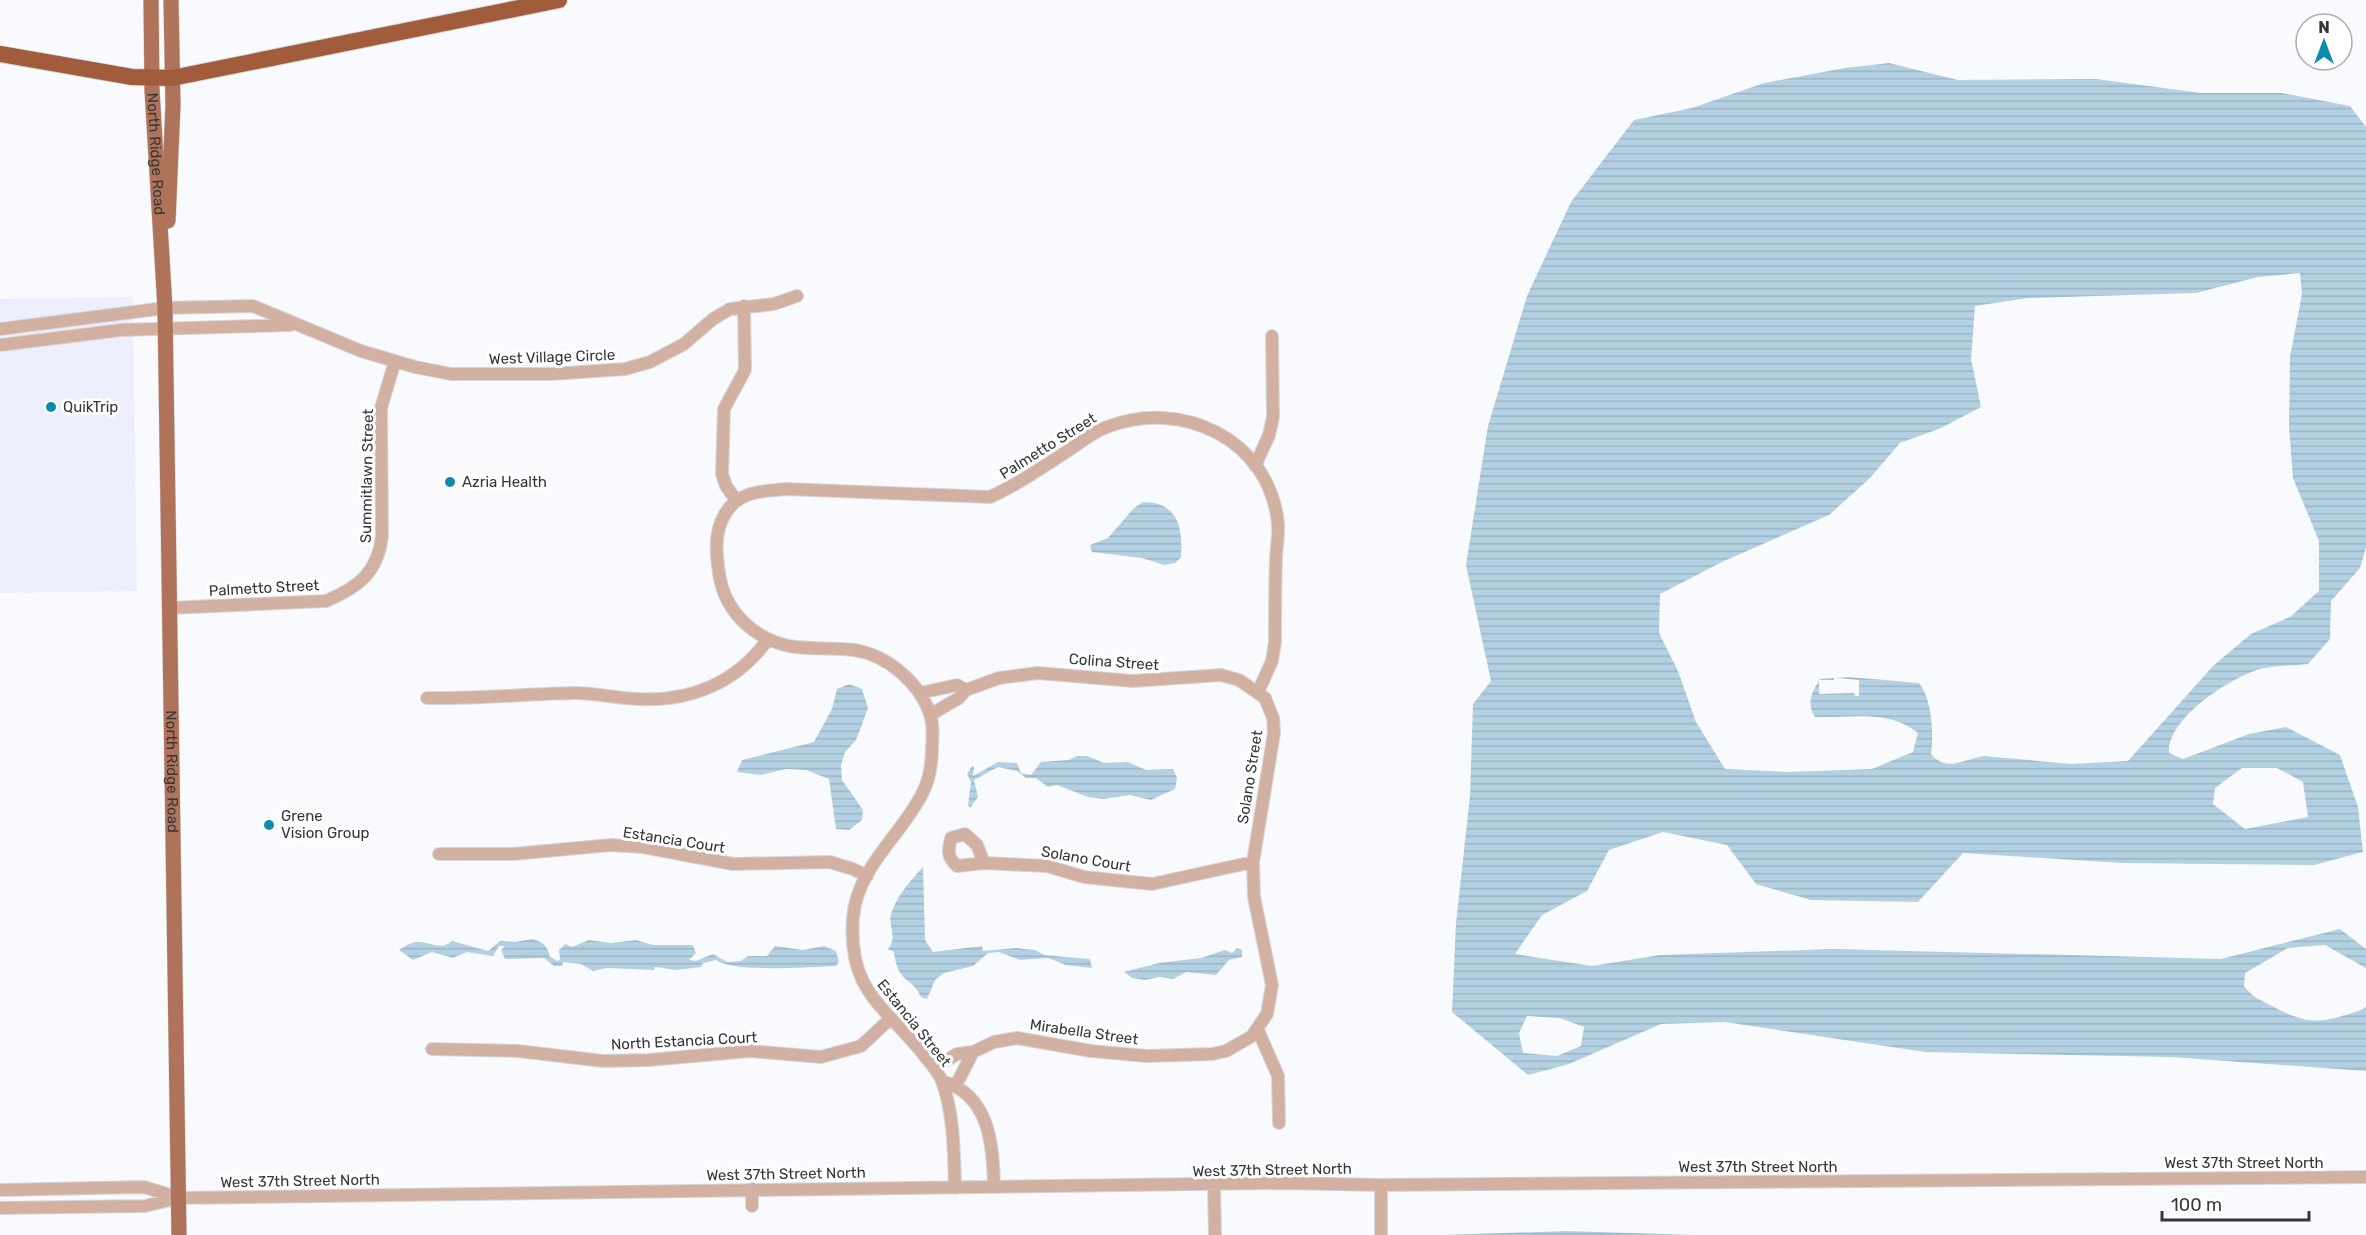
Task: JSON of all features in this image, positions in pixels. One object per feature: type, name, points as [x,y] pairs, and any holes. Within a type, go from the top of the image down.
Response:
[{"type":"highway","points":[[0,54],[152,78],[172,78],[559,0]]},
{"type":"main road","name":"North Ridge Road","points":[[150,0],[165,308]]},
{"type":"main road","name":"North Ridge Road","points":[[171,0],[172,78],[165,330],[178,1235]]},
{"type":"street","name":"West Village Circle","points":[[0,329],[165,308],[252,306],[395,361],[451,374],[552,374],[625,369],[663,356],[684,344],[713,319],[730,309],[774,304],[797,296]]},
{"type":"street","points":[[736,500],[726,486],[722,474],[724,409],[745,370],[744,306]]},
{"type":"street","name":"West Village Circle","points":[[0,345],[95,332],[297,325]]},
{"type":"street","points":[[1258,692],[1272,661],[1275,642],[1278,524],[1272,501],[1255,466],[1269,435],[1273,417],[1272,336]]},
{"type":"street","name":"Summitlawn Street","points":[[357,584],[368,574],[380,556],[382,536],[381,408],[395,361]]},
{"type":"street","name":"Palmetto Street","points":[[736,500],[753,492],[786,489],[990,497],[1017,485],[1104,428],[1141,418],[1178,418],[1211,429],[1240,449],[1255,466]]},
{"type":"street","name":"Estancia Street","points":[[736,500],[720,521],[716,540],[719,579],[726,600],[737,616],[751,630],[789,646],[856,651],[884,660],[920,693],[930,715],[932,755],[924,789],[867,876],[856,903],[853,948],[860,978],[890,1019],[934,1068],[942,1081],[953,1139],[956,1188]]},
{"type":"street","name":"Palmetto Street","points":[[169,608],[326,601],[345,593],[357,584]]},
{"type":"street","points":[[427,698],[581,693],[662,700],[696,693],[730,678],[745,667],[768,639]]},
{"type":"street","name":"Colina Street","points":[[930,715],[959,698],[966,690],[999,678],[1038,673],[1143,681],[1221,675],[1239,680],[1258,692]]},
{"type":"street","name":"Colina Street","points":[[920,693],[957,685],[966,690]]},
{"type":"street","name":"Solano Street","points":[[1258,692],[1270,708],[1274,733],[1253,862],[1254,897],[1272,985],[1267,1014],[1258,1030]]},
{"type":"street","name":"Estancia Court","points":[[439,854],[504,854],[610,845],[643,848],[733,864],[830,862],[867,876]]},
{"type":"street","name":"Solano Court","points":[[984,863],[1047,866],[1084,878],[1152,884],[1253,862]]},
{"type":"street","name":"North Estancia Court","points":[[432,1049],[518,1051],[603,1061],[650,1060],[750,1051],[821,1057],[861,1046],[890,1019]]},
{"type":"street","points":[[1258,1030],[1278,1076],[1279,1123]]},
{"type":"street","name":"Mirabella Street","points":[[934,1068],[957,1054],[973,1052],[993,1042],[1017,1038],[1117,1054],[1212,1054],[1245,1042],[1258,1030]]},
{"type":"street","points":[[956,1085],[973,1052]]},
{"type":"street","name":"Estancia Street","points":[[942,1081],[956,1085],[971,1098],[985,1119],[993,1147],[994,1187]]},
{"type":"street","name":"West 37th Street North","points":[[0,1208],[146,1206],[178,1198],[752,1189],[1214,1186],[1281,1183],[1381,1185],[2366,1177]]},
{"type":"street","points":[[1380,1235],[1381,1185]]},
{"type":"street","points":[[1214,1186],[1215,1235]]},
{"type":"street","name":"West 37th Street North","points":[[0,1190],[144,1187],[178,1198]]},
{"type":"street","points":[[752,1189],[752,1206]]},
{"type":"shaded area","points":[[133,297],[137,591],[0,593],[0,299]]},
{"type":"water","points":[[1889,63],[1958,80],[2096,79],[2201,93],[2282,93],[2350,106],[2366,127],[2366,547],[2360,568],[2331,601],[2330,639],[2308,664],[2263,668],[2230,682],[2188,714],[2171,740],[2169,753],[2183,759],[2249,734],[2286,727],[2340,755],[2358,807],[2363,852],[2314,865],[2122,863],[1963,853],[1918,902],[1811,900],[1756,884],[1727,845],[1663,832],[1609,850],[1587,891],[1542,915],[1515,954],[1592,966],[1660,955],[1834,949],[2221,959],[2340,929],[2366,949],[2366,968],[2325,945],[2288,948],[2245,973],[2244,986],[2263,1001],[2307,1020],[2327,1020],[2364,1009],[2366,1006],[2366,1071],[2171,1057],[1925,1052],[1725,1022],[1661,1024],[1569,1064],[1528,1075],[1452,1012],[1456,923],[1470,796],[1473,704],[1491,681],[1466,565],[1488,426],[1527,296],[1571,202],[1634,120],[1692,108],[1764,83],[1845,68]],"holes":[[[2300,273],[2302,294],[2290,357],[2289,427],[2293,478],[2319,541],[2319,591],[2290,617],[2251,634],[2214,665],[2128,761],[2071,764],[1984,756],[1956,763],[1943,763],[1931,754],[1931,717],[1927,698],[1919,683],[1849,677],[1820,679],[1811,698],[1812,712],[1815,717],[1869,716],[1907,725],[1918,733],[1913,752],[1872,769],[1788,772],[1725,769],[1696,722],[1678,671],[1659,633],[1660,594],[1724,561],[1829,515],[1870,478],[1900,443],[1941,428],[1981,407],[1971,359],[1975,306],[2028,298],[2196,293],[2258,277]],[[2242,768],[2277,768],[2303,782],[2308,817],[2245,829],[2213,804],[2215,788]],[[1527,1016],[1560,1018],[1584,1027],[1581,1046],[1557,1056],[1523,1053],[1519,1033]]]},
{"type":"water","points":[[1143,502],[1155,503],[1164,507],[1176,519],[1181,536],[1181,557],[1175,563],[1164,565],[1142,558],[1092,552],[1090,545],[1108,538],[1133,509]]},
{"type":"water","points":[[849,684],[862,689],[868,708],[856,740],[845,752],[841,765],[842,780],[863,810],[862,820],[849,830],[836,829],[829,779],[806,770],[786,769],[761,775],[737,772],[742,760],[814,742],[832,709],[837,689]]},
{"type":"water","points":[[1077,756],[1087,756],[1104,763],[1128,762],[1146,770],[1173,769],[1177,778],[1175,789],[1151,800],[1130,795],[1103,799],[1088,797],[1057,785],[1048,787],[1036,778],[1026,778],[1017,771],[998,767],[974,780],[978,797],[970,808],[968,805],[971,782],[967,774],[972,766],[974,767],[973,776],[998,762],[1017,763],[1021,773],[1031,775],[1041,762],[1069,760]]},
{"type":"water","points":[[923,867],[925,940],[933,952],[982,946],[983,951],[1016,948],[1035,950],[1044,955],[1090,959],[1092,968],[1066,965],[1048,958],[1020,960],[999,952],[988,953],[973,966],[944,973],[935,980],[927,999],[921,997],[898,970],[894,952],[888,949],[893,936],[890,918],[893,908],[904,889]]},
{"type":"water","points":[[532,939],[542,943],[550,957],[558,961],[560,959],[559,950],[565,944],[572,947],[589,940],[611,943],[636,940],[653,945],[693,945],[696,953],[689,960],[696,961],[713,954],[727,962],[741,961],[748,956],[767,956],[775,946],[803,950],[824,946],[836,951],[839,962],[836,966],[755,968],[739,967],[716,960],[703,963],[701,967],[676,970],[655,967],[654,970],[607,968],[593,971],[581,964],[563,962],[562,966],[554,966],[544,958],[505,959],[501,950],[505,946],[499,946],[493,956],[467,952],[453,958],[432,952],[413,960],[399,950],[415,942],[440,946],[452,941],[488,951],[500,941],[515,942]]},
{"type":"water","points":[[1237,948],[1242,950],[1242,957],[1229,960],[1216,975],[1186,972],[1173,979],[1159,977],[1145,980],[1132,978],[1124,972],[1159,963],[1201,958],[1225,950],[1232,953]]},
{"type":"water","points":[[1567,1231],[1693,1235],[1443,1235]]},
{"type":"pier","points":[[1834,675],[1836,678],[1859,680],[1859,696],[1855,696],[1854,693],[1819,694],[1819,680],[1834,680]]},
{"type":"place","name":"QuikTrip","points":[[51,407]]},
{"type":"place","name":"Azria Health","points":[[450,482]]},
{"type":"place","name":"Grene Vision Group","points":[[269,825]]}]
